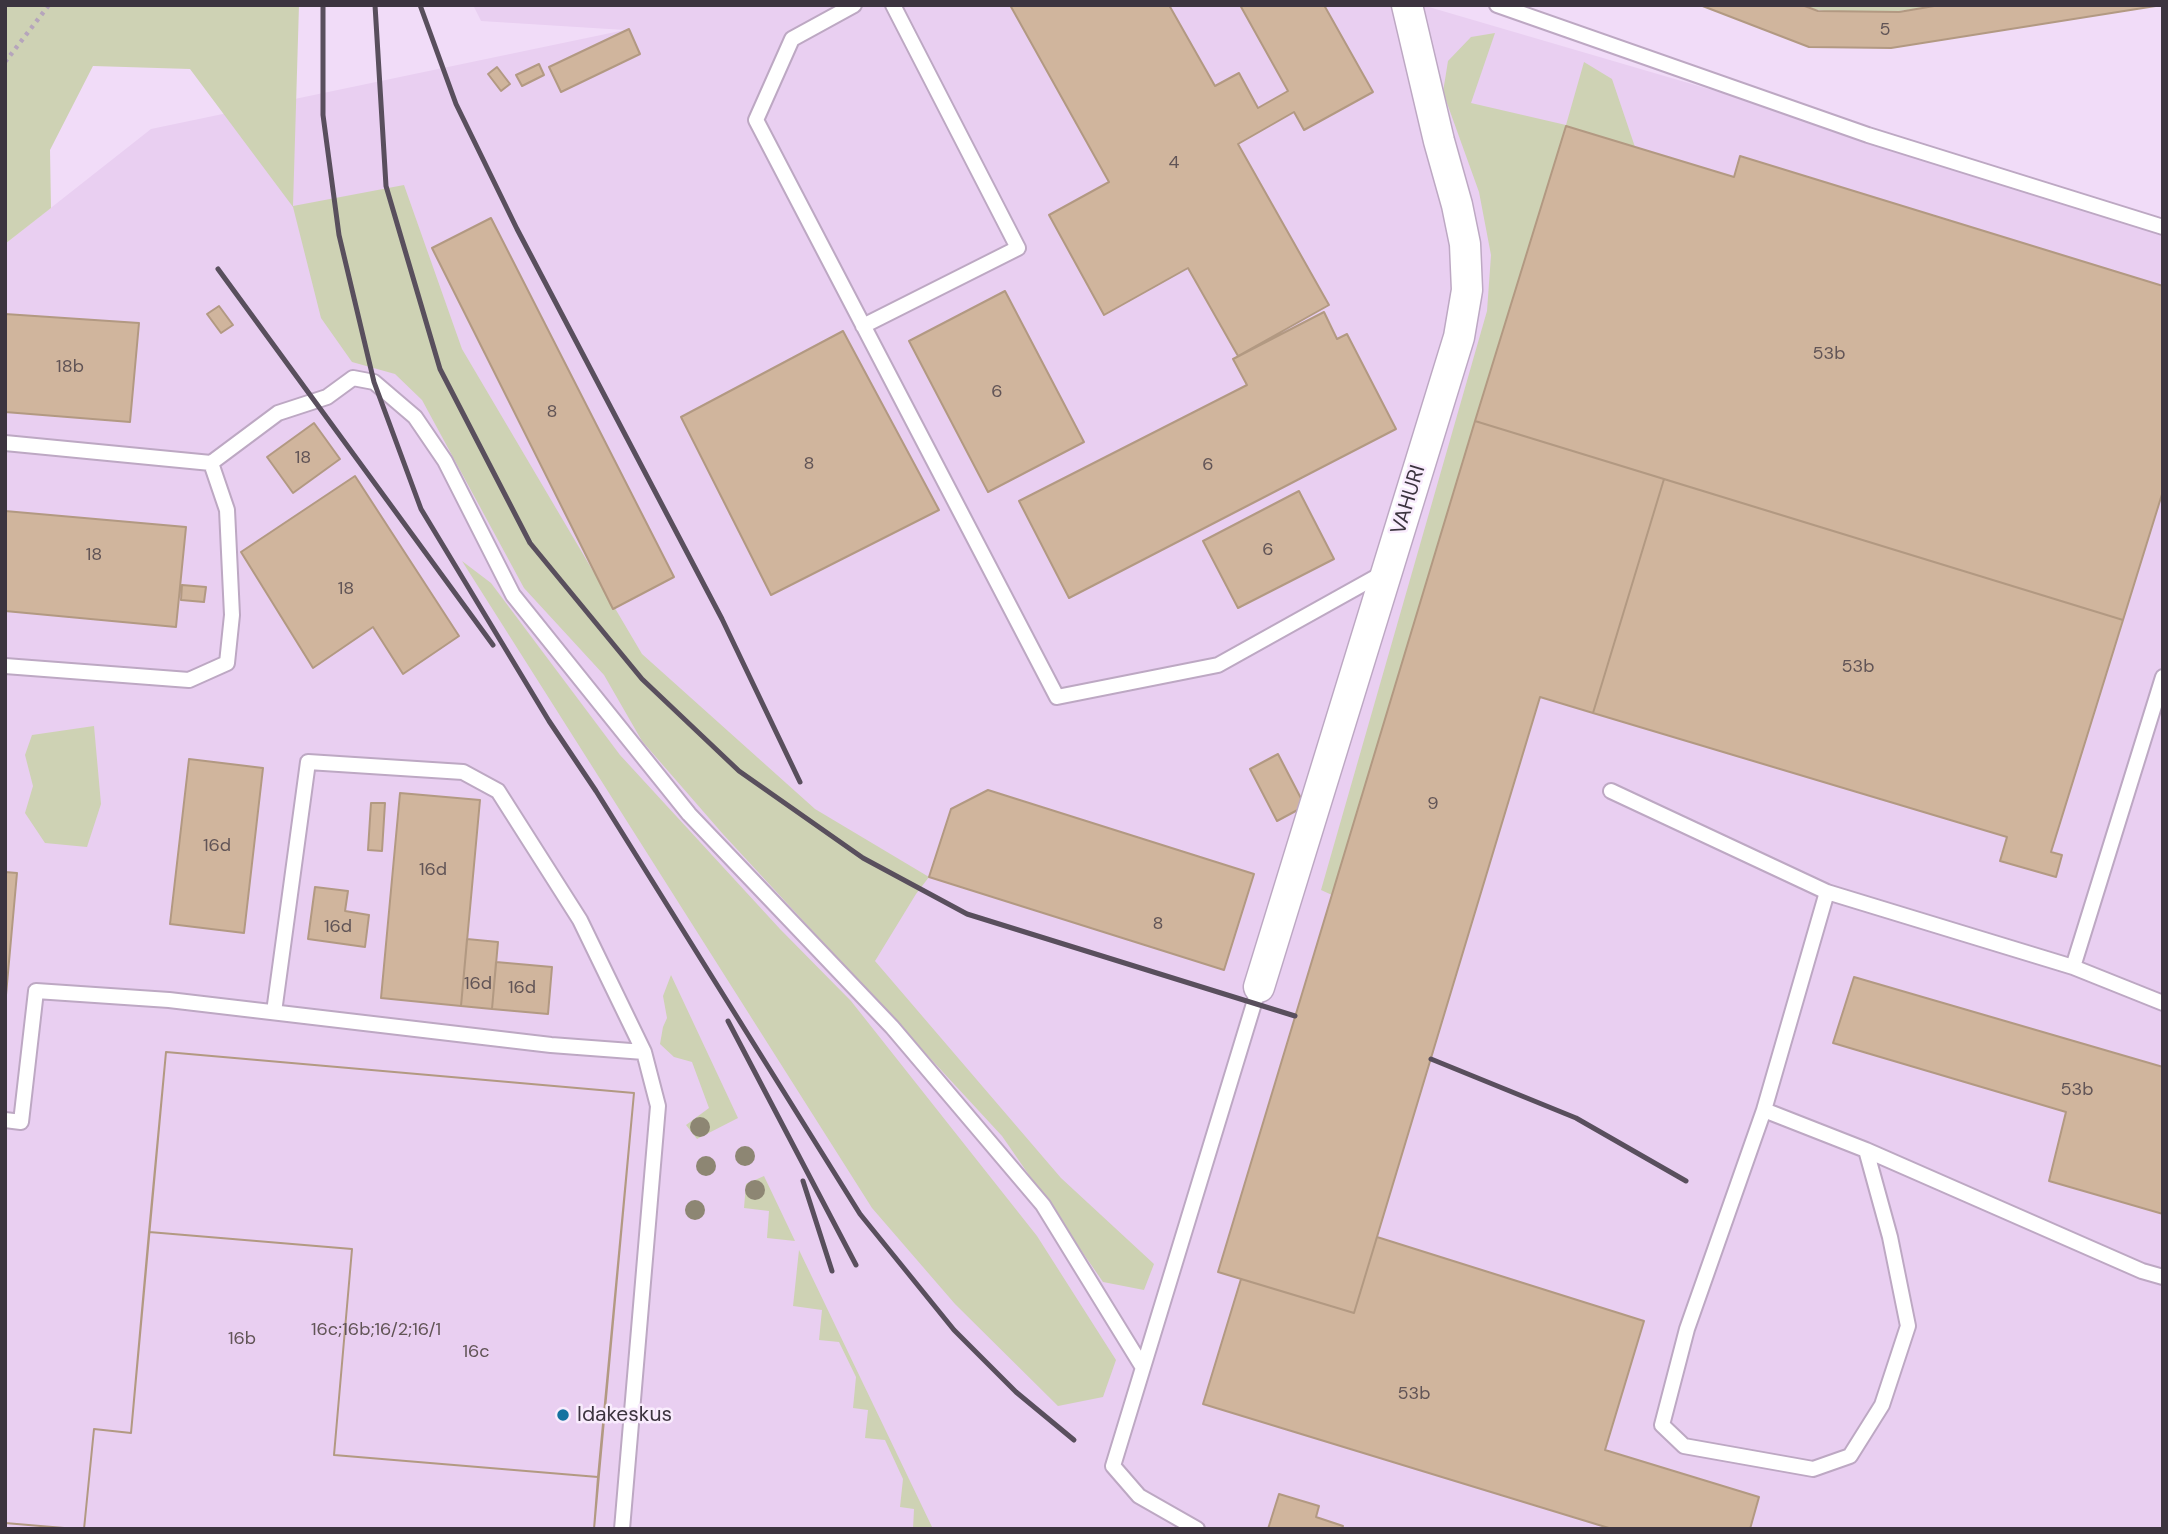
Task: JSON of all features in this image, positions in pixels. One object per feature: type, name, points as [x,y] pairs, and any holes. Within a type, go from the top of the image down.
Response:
[{"type":"street","name":"VAHURI","points":[[1259,987],[1459,337],[1467,290],[1465,244],[1457,205],[1407,5]]},
{"type":"lane","points":[[854,5],[792,39],[756,120],[1056,697],[1218,666],[1387,571]]},
{"type":"lane","points":[[863,326],[1018,248],[893,5]]},
{"type":"lane","points":[[1497,5],[1868,135],[2163,227]]},
{"type":"lane","points":[[5,443],[211,463],[278,413],[327,397],[352,378],[374,382],[415,416],[445,461],[513,595],[689,814],[892,1027],[1043,1205],[1142,1366]]},
{"type":"lane","points":[[5,666],[189,680],[227,663],[232,615],[227,510],[211,463]]},
{"type":"lane","points":[[2073,967],[2163,677]]},
{"type":"lane","points":[[275,1012],[308,762],[463,772],[498,791],[580,920],[644,1052],[658,1106],[622,1529]]},
{"type":"lane","points":[[1611,791],[1827,892],[2073,967],[2163,1003]]},
{"type":"lane","points":[[1827,892],[1764,1110],[1687,1329],[1662,1425],[1684,1446],[1813,1469],[1850,1456],[1882,1405],[1908,1326],[1890,1237],[1866,1150]]},
{"type":"lane","points":[[1197,1529],[1139,1496],[1113,1466],[1259,987]]},
{"type":"lane","points":[[5,1120],[21,1122],[36,991],[169,1000],[551,1045],[644,1052]]},
{"type":"lane","points":[[1764,1110],[1866,1150],[2163,1277]]},
{"type":"path","points":[[5,62],[49,5]]},
{"type":"shaded area","points":[[473,5],[1422,5],[2163,222],[2163,1529],[5,1529],[5,244],[151,129],[625,30],[481,21]]},
{"type":"green space","points":[[5,5],[299,5],[293,206],[404,185],[462,349],[642,654],[815,809],[929,877],[875,961],[1061,1178],[1154,1264],[1144,1290],[1103,1282],[1002,1136],[722,833],[642,741],[604,675],[524,588],[422,400],[395,374],[352,362],[321,318],[293,207],[190,69],[93,66],[50,150],[51,208],[5,244]]},
{"type":"green space","points":[[1802,5],[1940,5],[1889,12],[1852,13],[1817,10]]},
{"type":"green space","points":[[1495,33],[1471,103],[1566,125],[1584,62],[1612,79],[1635,147],[1566,126],[1332,895],[1321,890],[1487,311],[1491,255],[1479,192],[1443,92],[1448,61],[1471,37]]},
{"type":"green space","points":[[462,561],[491,583],[620,755],[780,929],[851,1001],[1037,1236],[1116,1360],[1103,1397],[1058,1406],[955,1304],[872,1208]]},
{"type":"green space","points":[[94,726],[101,804],[87,847],[45,843],[25,813],[33,786],[25,755],[32,735]]},
{"type":"green space","points":[[671,975],[738,1118],[697,1139],[686,1125],[709,1108],[692,1062],[674,1057],[660,1044],[667,1018],[663,996]]},
{"type":"green space","points":[[764,1176],[795,1241],[767,1238],[769,1211],[744,1208],[746,1184]]},
{"type":"green space","points":[[799,1250],[933,1529],[913,1529],[914,1509],[900,1507],[903,1479],[885,1440],[865,1438],[868,1410],[853,1408],[856,1377],[839,1342],[819,1340],[822,1310],[793,1306]]},
{"type":"building","points":[[1010,5],[1169,5],[1215,86],[1239,73],[1258,108],[1288,91],[1240,5],[1324,5],[1373,92],[1304,130],[1294,112],[1238,144],[1329,305],[1238,356],[1188,268],[1104,315],[1049,215],[1109,182]]},
{"type":"building","points":[[1700,5],[1802,5],[1818,11],[1899,12],[1940,5],[2162,5],[1891,48],[1809,47]]},
{"type":"building","points":[[629,29],[640,54],[561,92],[549,67]]},
{"type":"building","points":[[539,64],[544,75],[522,86],[516,75]]},
{"type":"building","points":[[497,67],[510,84],[501,91],[488,74]]},
{"type":"building","points":[[1566,126],[1734,177],[1740,156],[2163,286],[2163,491],[2123,620],[1475,421]]},
{"type":"building","points":[[491,218],[674,577],[613,609],[432,248]]},
{"type":"building","points":[[1005,291],[1084,442],[988,492],[909,341]]},
{"type":"building","points":[[219,306],[233,325],[221,333],[207,314]]},
{"type":"building","points":[[1324,312],[1337,339],[1347,334],[1396,429],[1069,598],[1019,501],[1247,385],[1233,359]]},
{"type":"building","points":[[5,314],[139,323],[130,422],[5,412]]},
{"type":"building","points":[[843,331],[939,510],[771,595],[681,417]]},
{"type":"building","points":[[1475,421],[1664,479],[1593,713],[1540,697],[1354,1313],[1218,1272]]},
{"type":"building","points":[[314,423],[340,459],[293,493],[267,457]]},
{"type":"building","points":[[355,476],[459,636],[403,674],[373,627],[313,668],[241,552]]},
{"type":"building","points":[[1664,479],[2123,620],[2051,852],[2062,855],[2056,877],[2000,861],[2007,837],[1593,713]]},
{"type":"building","points":[[1299,491],[1334,559],[1238,608],[1203,541]]},
{"type":"building","points":[[5,511],[186,527],[176,627],[5,611]]},
{"type":"building","points":[[182,585],[206,587],[204,602],[181,600]]},
{"type":"building","points":[[1278,754],[1305,806],[1277,821],[1250,769]]},
{"type":"building","points":[[189,759],[263,768],[244,933],[170,924]]},
{"type":"building","points":[[988,790],[1254,874],[1224,970],[929,877],[951,809]]},
{"type":"building","points":[[400,793],[480,800],[461,1006],[381,998]]},
{"type":"building","points":[[371,803],[385,803],[382,851],[368,850]]},
{"type":"building","points":[[5,872],[17,873],[5,1006]]},
{"type":"building","points":[[315,887],[348,891],[345,911],[369,915],[365,947],[308,939]]},
{"type":"building","points":[[467,939],[498,942],[492,1009],[461,1006]]},
{"type":"building","points":[[496,962],[552,967],[548,1014],[492,1009]]},
{"type":"building","points":[[1854,977],[2163,1067],[2163,1214],[2049,1181],[2066,1112],[1833,1043]]},
{"type":"building","name":"Idakeskus","points":[[166,1052],[634,1093],[594,1529],[84,1529],[94,1429],[131,1433]]},
{"type":"building","name":"Idakeskus","points":[[166,1052],[634,1093],[598,1477],[334,1455],[352,1249],[149,1232]]},
{"type":"building","points":[[149,1232],[352,1249],[334,1455],[598,1477],[594,1529],[84,1529],[94,1429],[131,1433]]},
{"type":"building","points":[[1377,1237],[1644,1321],[1605,1450],[1759,1497],[1750,1529],[1612,1529],[1203,1404],[1241,1279],[1354,1313]]},
{"type":"building","points":[[1279,1494],[1319,1506],[1316,1517],[1343,1526],[1342,1529],[1268,1529]]},
{"type":"building","points":[[5,1523],[76,1529],[5,1529]]},
{"type":"building","points":[[5,1523],[76,1529],[5,1529]]},
{"type":"railway","points":[[323,5],[323,115],[339,235],[374,382],[421,509],[549,721],[596,791],[860,1214],[954,1330],[1016,1392],[1074,1440]]},
{"type":"railway","points":[[375,5],[386,186],[440,369],[530,543],[642,679],[739,771],[863,858],[967,914],[1295,1016]]},
{"type":"railway","points":[[420,5],[456,104],[517,229],[722,619],[800,782]]},
{"type":"railway","points":[[218,269],[493,645]]},
{"type":"railway","points":[[728,1021],[856,1265]]},
{"type":"railway","points":[[1431,1059],[1576,1118],[1686,1181]]},
{"type":"railway","points":[[803,1181],[832,1271]]},
{"type":"place","name":"Idakeskus","points":[[563,1415]]}]
